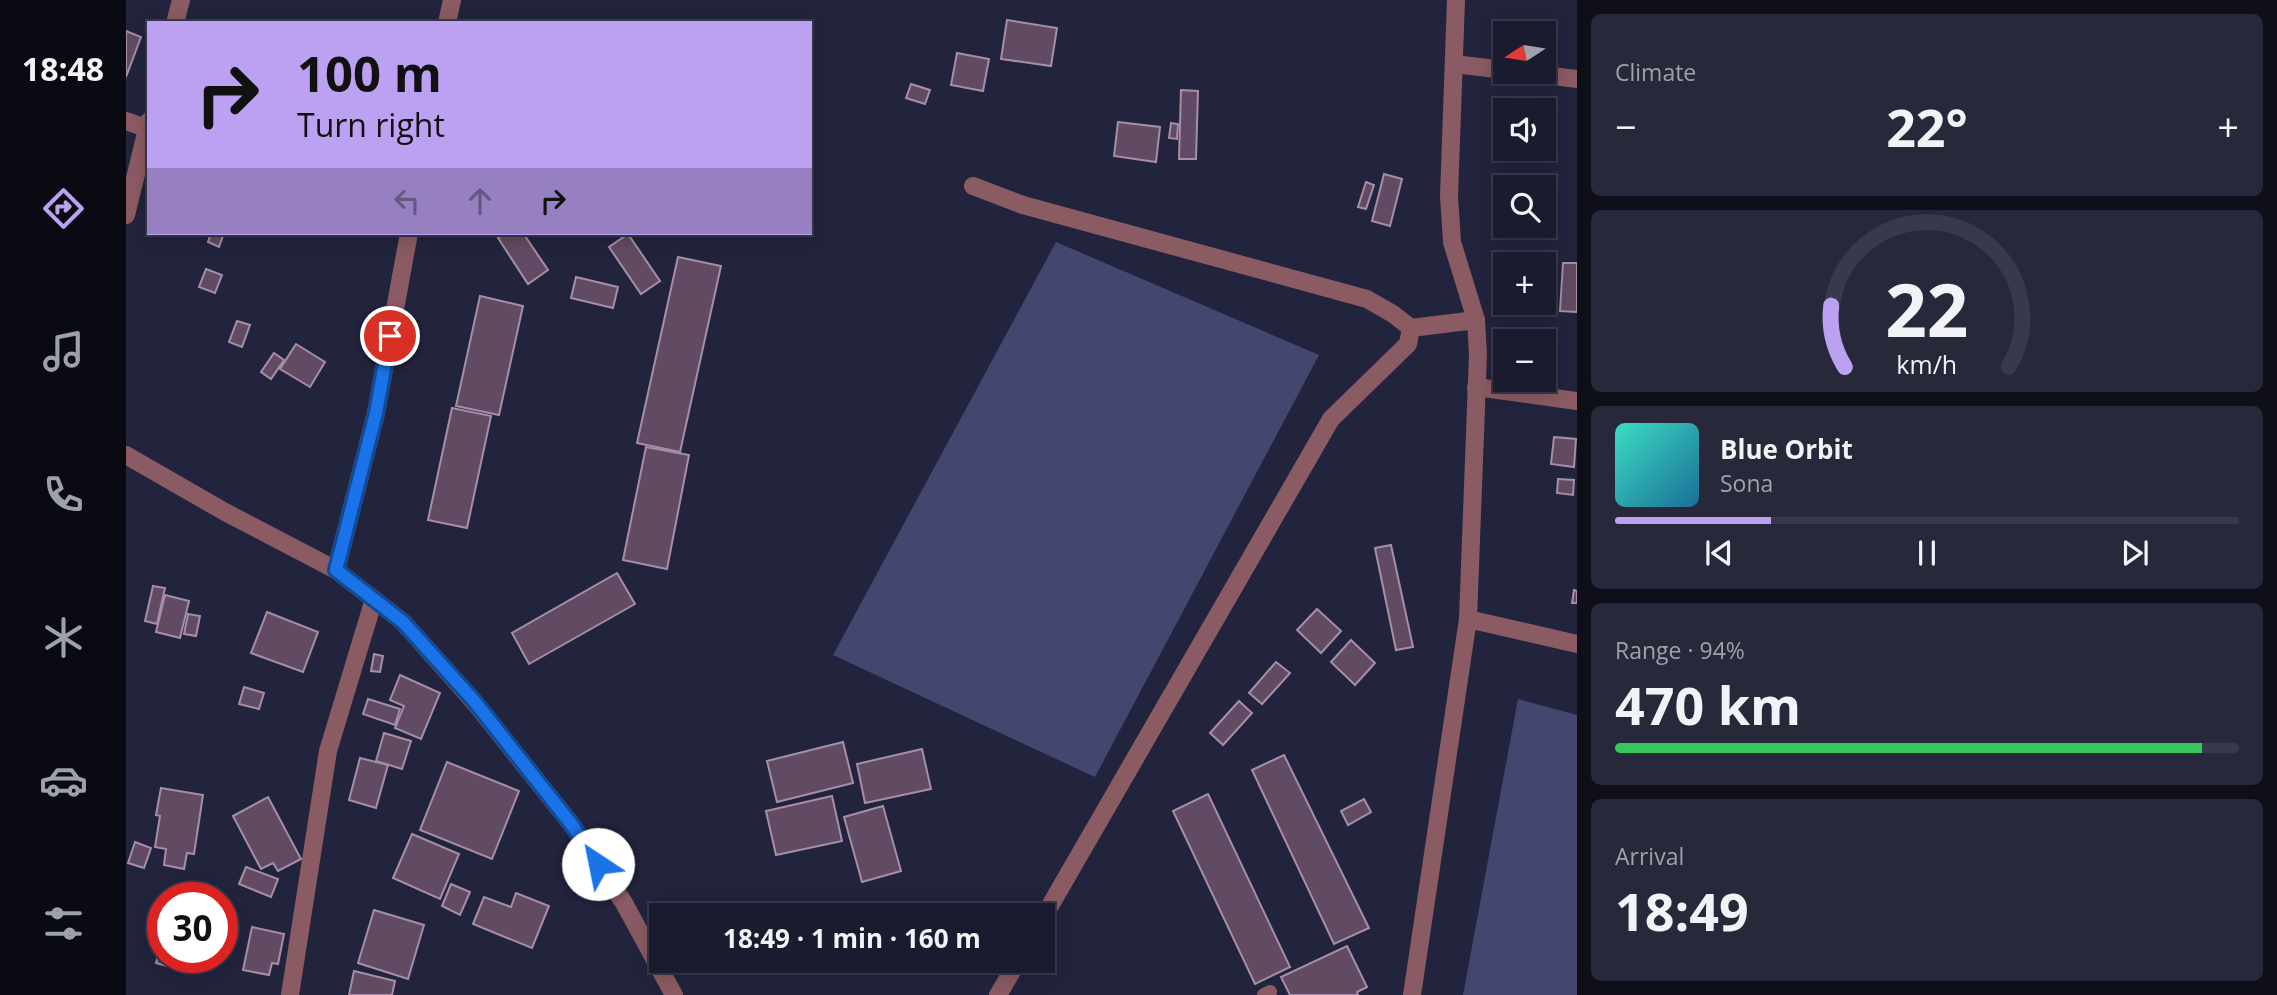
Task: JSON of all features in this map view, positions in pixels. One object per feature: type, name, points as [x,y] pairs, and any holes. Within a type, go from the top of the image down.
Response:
[{"type":"street","points":[[176,21],[181,0]]},
{"type":"street","points":[[447,21],[452,0]]},
{"type":"street","points":[[1412,995],[1468,619],[1478,354],[1476,320],[1452,242],[1449,196],[1456,0]]},
{"type":"street","points":[[1454,64],[1493,69]]},
{"type":"street","points":[[1556,76],[1577,79]]},
{"type":"street","points":[[126,121],[147,126]]},
{"type":"street","points":[[126,215],[147,130]]},
{"type":"street","points":[[973,186],[1023,205],[1367,299],[1411,328],[1476,320]]},
{"type":"street","points":[[336,570],[376,413],[409,235]]},
{"type":"street","points":[[1052,903],[1331,419],[1408,344],[1411,328]]},
{"type":"street","points":[[1476,387],[1577,401]]},
{"type":"street","points":[[126,455],[225,512],[336,570],[403,622],[475,702],[572,825],[624,903],[674,995]]},
{"type":"street","points":[[290,995],[328,751],[374,599]]},
{"type":"street","points":[[1468,619],[1577,644]]},
{"type":"street","points":[[998,995],[1011,973]]},
{"type":"shaded area","points":[[1056,242],[1319,355],[1095,777],[833,655]]},
{"type":"shaded area","points":[[1518,699],[1577,715],[1577,995],[1463,995]]},
{"type":"building","points":[[1007,20],[1057,28],[1051,66],[1001,59]]},
{"type":"building","points":[[126,31],[141,37],[126,77]]},
{"type":"building","points":[[957,53],[989,59],[983,91],[951,85]]},
{"type":"building","points":[[911,84],[930,90],[925,104],[906,98]]},
{"type":"building","points":[[1181,90],[1198,91],[1196,159],[1179,159]]},
{"type":"building","points":[[1118,122],[1160,127],[1156,162],[1114,156]]},
{"type":"building","points":[[1171,123],[1178,124],[1177,139],[1169,138]]},
{"type":"building","points":[[1384,174],[1402,179],[1390,226],[1372,221]]},
{"type":"building","points":[[1366,182],[1374,185],[1366,209],[1358,207]]},
{"type":"building","points":[[210,235],[223,235],[219,247],[208,242]]},
{"type":"building","points":[[502,235],[524,235],[548,270],[528,284],[498,238]]},
{"type":"building","points":[[629,235],[660,281],[641,294],[609,247]]},
{"type":"building","points":[[678,257],[721,266],[680,452],[637,443]]},
{"type":"building","points":[[1563,263],[1577,263],[1577,312],[1560,311]]},
{"type":"building","points":[[206,269],[222,275],[215,293],[199,287]]},
{"type":"building","points":[[576,277],[618,287],[613,308],[571,298]]},
{"type":"building","points":[[480,296],[523,306],[499,415],[456,406]]},
{"type":"building","points":[[237,321],[250,325],[242,347],[229,342]]},
{"type":"building","points":[[296,344],[325,362],[310,387],[280,369]]},
{"type":"building","points":[[274,353],[284,360],[271,379],[261,372]]},
{"type":"building","points":[[452,408],[491,416],[467,528],[428,520]]},
{"type":"building","points":[[1554,437],[1576,439],[1574,467],[1551,464]]},
{"type":"building","points":[[646,447],[689,455],[667,569],[623,560]]},
{"type":"building","points":[[1558,479],[1574,480],[1573,495],[1557,493]]},
{"type":"building","points":[[1391,545],[1413,647],[1396,650],[1375,548]]},
{"type":"building","points":[[617,573],[635,604],[529,664],[512,633]]},
{"type":"building","points":[[153,586],[165,588],[157,624],[145,621]]},
{"type":"building","points":[[1574,590],[1577,591],[1577,603],[1572,603]]},
{"type":"building","points":[[165,595],[189,601],[180,638],[156,632]]},
{"type":"building","points":[[1317,609],[1341,631],[1321,653],[1297,630]]},
{"type":"building","points":[[267,612],[318,632],[303,672],[251,653]]},
{"type":"building","points":[[188,614],[200,616],[196,636],[184,634]]},
{"type":"building","points":[[1351,640],[1375,663],[1355,685],[1331,662]]},
{"type":"building","points":[[374,654],[383,656],[380,672],[371,671]]},
{"type":"building","points":[[1276,662],[1290,673],[1262,704],[1249,693]]},
{"type":"building","points":[[400,675],[440,693],[421,739],[395,728],[404,706],[390,700]]},
{"type":"building","points":[[244,687],[264,693],[259,709],[239,704]]},
{"type":"building","points":[[368,699],[400,709],[395,725],[363,714]]},
{"type":"building","points":[[1239,701],[1252,713],[1223,745],[1210,733]]},
{"type":"building","points":[[384,733],[411,741],[402,769],[376,761]]},
{"type":"building","points":[[843,742],[853,783],[777,802],[767,761]]},
{"type":"building","points":[[922,749],[931,789],[865,803],[857,764]]},
{"type":"building","points":[[1284,755],[1369,928],[1334,944],[1252,770]]},
{"type":"building","points":[[360,758],[388,765],[376,808],[349,800]]},
{"type":"building","points":[[447,762],[519,791],[492,859],[420,830]]},
{"type":"building","points":[[161,788],[203,795],[194,854],[187,853],[184,869],[164,865],[166,849],[155,847],[160,816],[156,815]]},
{"type":"building","points":[[1208,794],[1290,967],[1255,984],[1173,811]]},
{"type":"building","points":[[832,796],[842,841],[776,855],[766,811]]},
{"type":"building","points":[[268,797],[301,859],[278,871],[273,863],[261,869],[233,816]]},
{"type":"building","points":[[1364,799],[1371,812],[1348,825],[1341,811]]},
{"type":"building","points":[[883,806],[901,871],[862,882],[844,817]]},
{"type":"building","points":[[412,834],[459,854],[440,899],[393,878]]},
{"type":"building","points":[[135,842],[151,848],[144,868],[128,863]]},
{"type":"building","points":[[246,867],[278,879],[271,897],[239,884]]},
{"type":"building","points":[[451,884],[470,892],[460,915],[442,906]]},
{"type":"building","points":[[516,893],[549,906],[532,948],[473,924],[484,897],[511,907]]},
{"type":"building","points":[[374,910],[424,925],[408,979],[358,963]]},
{"type":"building","points":[[252,927],[284,934],[278,964],[272,963],[269,975],[243,970]]},
{"type":"building","points":[[1347,946],[1367,987],[1357,992],[1358,995],[1290,995],[1281,977]]},
{"type":"building","points":[[354,971],[395,981],[392,995],[349,995]]},
{"type":"route","points":[[390,336],[376,413],[336,570],[403,622],[475,702],[572,825],[598,864]]}]
